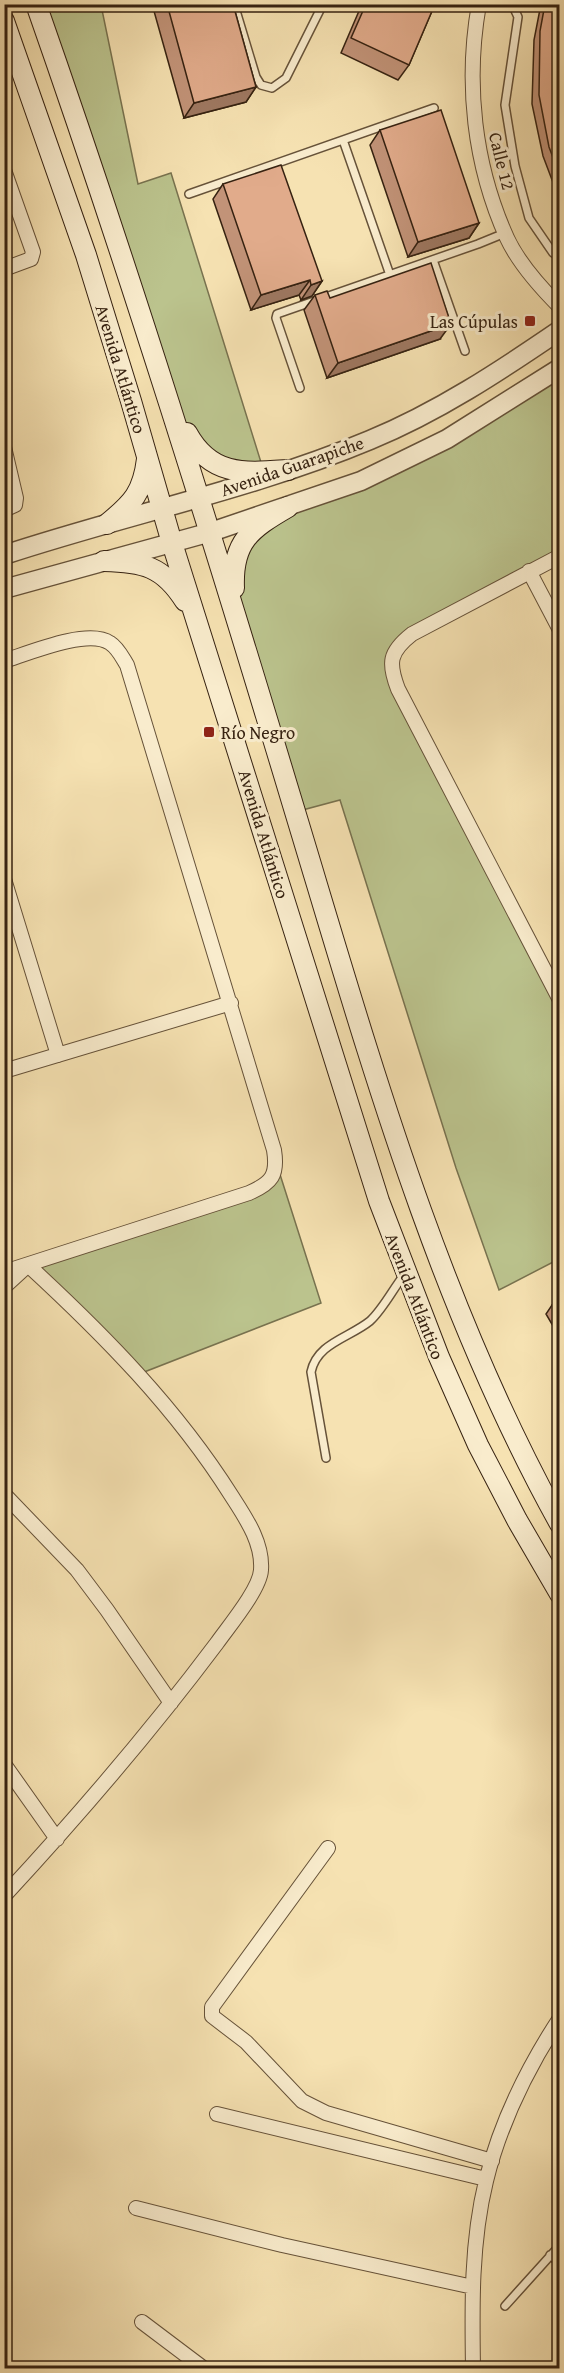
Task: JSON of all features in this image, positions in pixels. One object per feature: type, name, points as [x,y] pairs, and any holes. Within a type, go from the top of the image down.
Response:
[{"type":"main road","name":"Avenida Atlántico","points":[[36,4],[93,166],[201,497],[410,1181],[473,1347],[510,1429],[560,1524]]},
{"type":"main road","name":"Avenida Atlántico","points":[[4,21],[86,255],[148,456],[172,543],[355,1126],[405,1273],[438,1357],[478,1445],[517,1520],[560,1594]]},
{"type":"main road","points":[[167,395],[194,445],[210,462],[249,473],[288,470]]},
{"type":"main road","points":[[107,524],[129,506],[138,493],[145,476],[148,456]]},
{"type":"main road","points":[[236,615],[233,565],[237,550],[259,525],[288,507]]},
{"type":"main road","points":[[104,561],[134,562],[165,576],[176,587],[199,628]]},
{"type":"street","name":"Calle 12","points":[[478,4],[472,58],[475,128],[482,166],[506,233],[525,267],[560,307]]},
{"type":"street","points":[[4,170],[33,252],[31,259],[4,269]]},
{"type":"street","name":"Avenida Guarapiche","points":[[4,555],[288,470],[371,440],[420,417],[481,382],[560,330]]},
{"type":"street","name":"Avenida Guarapiche","points":[[4,589],[211,532],[361,481],[447,439],[560,368]]},
{"type":"street","points":[[4,447],[16,498],[15,505],[4,510]]},
{"type":"street","points":[[560,556],[412,634],[393,652],[391,662],[398,689],[560,1000]]},
{"type":"street","points":[[529,572],[560,630]]},
{"type":"street","points":[[4,661],[89,638],[110,643],[119,651],[127,665],[231,1003],[277,1165],[268,1183],[236,1198],[4,1272]]},
{"type":"street","points":[[4,879],[58,1055]]},
{"type":"street","points":[[4,1071],[231,1003]]},
{"type":"street","points":[[4,1287],[28,1264]]},
{"type":"street","points":[[4,1896],[121,1766],[171,1703],[242,1609],[258,1582],[261,1572],[261,1560],[256,1541],[240,1509],[215,1470],[167,1407],[126,1360],[28,1264]]},
{"type":"street","points":[[4,1494],[77,1570],[171,1703]]},
{"type":"street","points":[[4,1764],[57,1839]]},
{"type":"street","points":[[328,1848],[212,2007],[212,2016],[246,2042],[302,2101],[312,2107],[492,2161]]},
{"type":"street","points":[[473,2368],[473,2287],[476,2239],[486,2179],[516,2099],[560,2018]]},
{"type":"street","points":[[217,2114],[486,2179]]},
{"type":"street","points":[[136,2208],[282,2245],[473,2287]]},
{"type":"street","points":[[142,2322],[203,2368]]},
{"type":"lane","points":[[234,4],[256,77],[261,85],[272,88],[277,87],[286,78],[322,4]]},
{"type":"lane","points":[[512,4],[518,17],[505,105],[515,166],[529,218],[554,253],[560,257]]},
{"type":"lane","points":[[189,194],[434,108]]},
{"type":"lane","points":[[343,140],[390,275]]},
{"type":"lane","points":[[271,165],[275,176]]},
{"type":"lane","points":[[300,388],[276,318],[281,312],[506,233]]},
{"type":"lane","points":[[433,260],[465,351]]},
{"type":"lane","points":[[315,288],[319,299]]},
{"type":"lane","points":[[326,1458],[311,1372],[313,1360],[327,1346],[371,1320],[405,1273]]},
{"type":"lane","points":[[505,2306],[560,2245]]},
{"type":"lane","points":[[550,2255],[560,2263]]},
{"type":"green space","points":[[36,5],[101,5],[138,184],[171,173],[264,472],[249,473],[189,437]]},
{"type":"green space","points":[[559,368],[559,556],[430,623],[391,662],[559,1000],[559,1259],[499,1290],[456,1168],[340,800],[295,812],[236,614],[237,551],[259,525],[361,481]]},
{"type":"green space","points":[[277,1165],[321,1303],[139,1374],[29,1265],[249,1193]]},
{"type":"building","points":[[167,4],[233,4],[256,87],[194,103]]},
{"type":"building","points":[[366,4],[435,4],[409,65],[351,38]]},
{"type":"building","points":[[545,4],[560,4],[560,176],[549,147],[539,95],[540,31]]},
{"type":"building","points":[[441,110],[479,223],[418,242],[380,130]]},
{"type":"building","points":[[281,165],[322,281],[311,285],[310,280],[261,295],[223,184]]},
{"type":"building","points":[[431,263],[451,324],[338,363],[315,295],[327,291],[330,298]]},
{"type":"building","points":[[560,1301],[560,1318],[552,1305]]},
{"type":"place","name":"Las Cúpulas","points":[[530,321]]},
{"type":"place","name":"Río Negro","points":[[209,732]]}]
